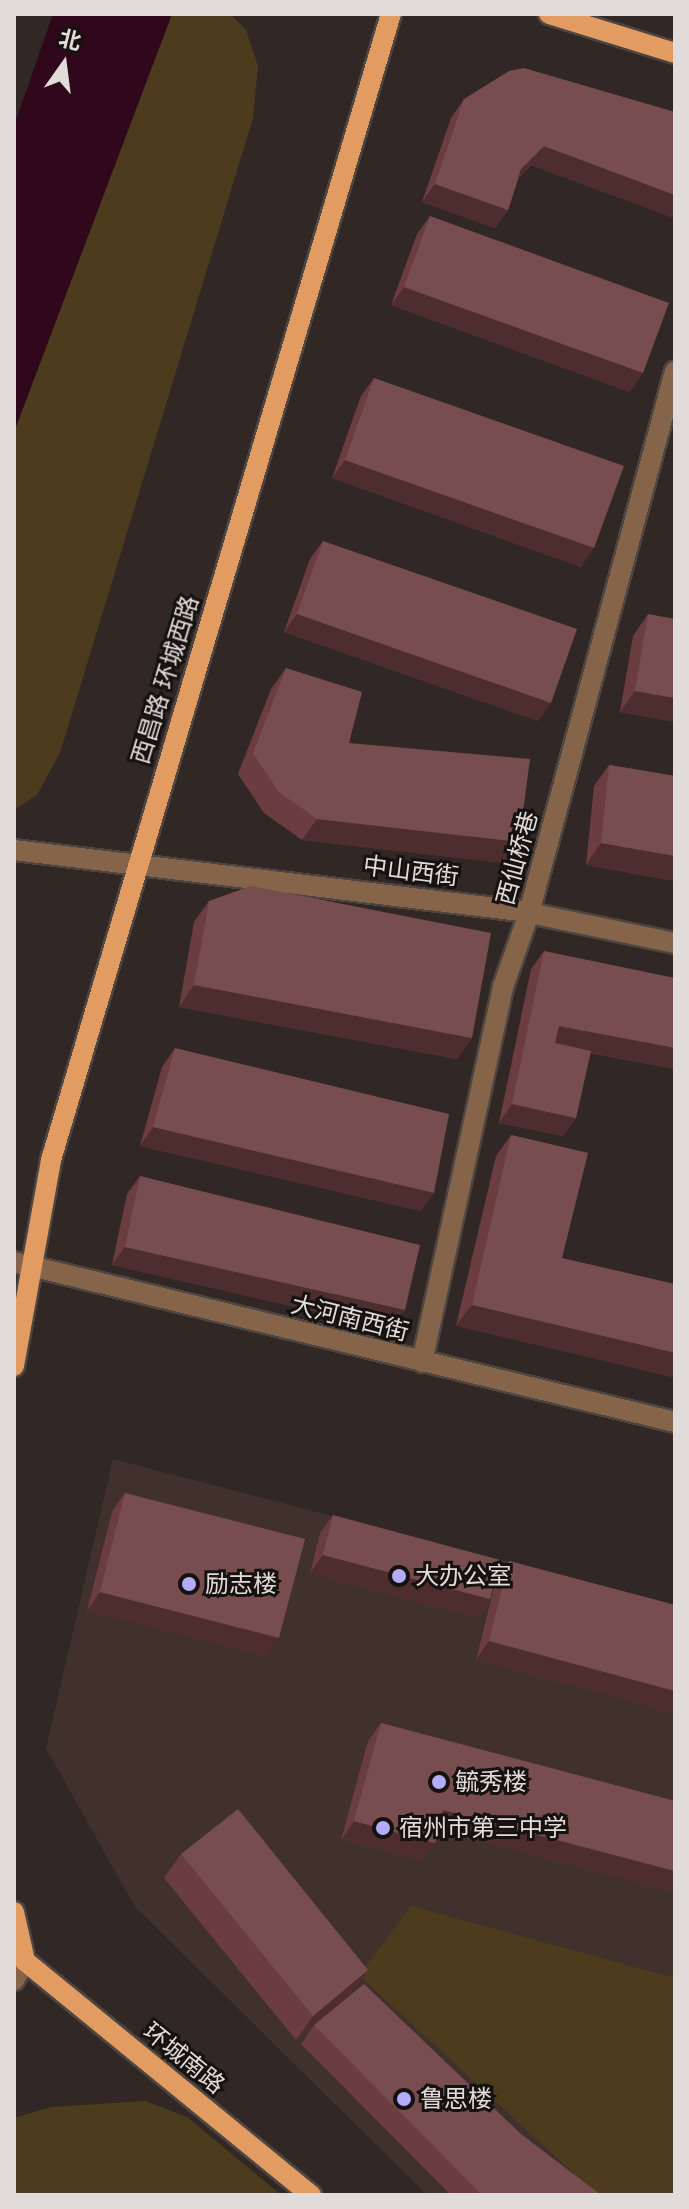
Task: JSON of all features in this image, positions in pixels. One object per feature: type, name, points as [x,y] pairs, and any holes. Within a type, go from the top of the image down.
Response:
[{"type":"main road","name":"西昌路 环城西路","points":[[14,1366],[21,1264],[391,14]]},
{"type":"main road","points":[[549,14],[675,53]]},
{"type":"main road","points":[[14,1912],[25,1961]]},
{"type":"main road","name":"环城南路","points":[[25,1961],[311,2195]]},
{"type":"street","name":"西仙桥巷","points":[[422,1362],[503,987],[529,913],[675,371]]},
{"type":"street","name":"中山西街","points":[[14,850],[529,913],[675,943]]},
{"type":"street","name":"大河南西街","points":[[21,1264],[675,1422]]},
{"type":"street","points":[[14,1980],[25,1961]]},
{"type":"shaded area","points":[[53,14],[172,14],[14,432],[14,126]]},
{"type":"shaded area","points":[[172,14],[230,14],[246,30],[258,66],[253,118],[60,753],[37,795],[14,810],[14,432]]},
{"type":"shaded area","name":"宿州市第三中学","points":[[113,1459],[675,1605],[675,2195],[427,2195],[135,1907],[46,1748]]},
{"type":"shaded area","points":[[411,1906],[675,1978],[675,2195],[597,2195],[359,1975]]},
{"type":"shaded area","points":[[145,2101],[187,2117],[281,2195],[14,2195],[14,2118],[51,2107]]},
{"type":"building","points":[[524,68],[675,112],[675,195],[544,146],[521,169],[508,210],[435,184],[464,99],[509,71]]},
{"type":"building","points":[[430,216],[669,303],[643,373],[404,287]]},
{"type":"building","points":[[374,378],[624,466],[594,548],[345,460]]},
{"type":"building","points":[[323,541],[577,629],[551,703],[297,614]]},
{"type":"building","points":[[648,614],[675,619],[675,698],[635,691]]},
{"type":"building","points":[[286,668],[362,692],[349,743],[530,759],[519,842],[317,819],[279,792],[253,753]]},
{"type":"building","points":[[609,765],[675,776],[675,856],[601,843]]},
{"type":"building","points":[[251,886],[491,933],[472,1038],[194,985],[209,901]]},
{"type":"building","points":[[544,951],[675,978],[675,1048],[559,1026],[555,1043],[591,1051],[576,1118],[512,1104]]},
{"type":"building","points":[[175,1048],[449,1114],[434,1193],[153,1127]]},
{"type":"building","points":[[511,1135],[588,1153],[562,1258],[675,1284],[675,1353],[472,1305]]},
{"type":"building","points":[[140,1176],[420,1245],[405,1310],[125,1247]]},
{"type":"building","name":"励志楼","points":[[125,1493],[305,1539],[279,1638],[100,1592]]},
{"type":"building","points":[[333,1515],[500,1560],[490,1599],[323,1555]]},
{"type":"building","points":[[509,1561],[675,1605],[675,1691],[489,1641]]},
{"type":"building","name":"毓秀楼","points":[[381,1723],[675,1801],[675,1871],[443,1810],[435,1843],[354,1821]]},
{"type":"building","points":[[238,1809],[368,1970],[313,2016],[181,1854]]},
{"type":"building","name":"鲁思楼","points":[[364,1984],[522,2135],[601,2195],[482,2195],[314,2025]]},
{"type":"place","name":"大办公室","points":[[399,1576]]},
{"type":"place","name":"励志楼","points":[[189,1584]]},
{"type":"place","name":"毓秀楼","points":[[439,1782]]},
{"type":"place","name":"宿州市第三中学","points":[[383,1828]]},
{"type":"place","name":"鲁思楼","points":[[404,2099]]}]
